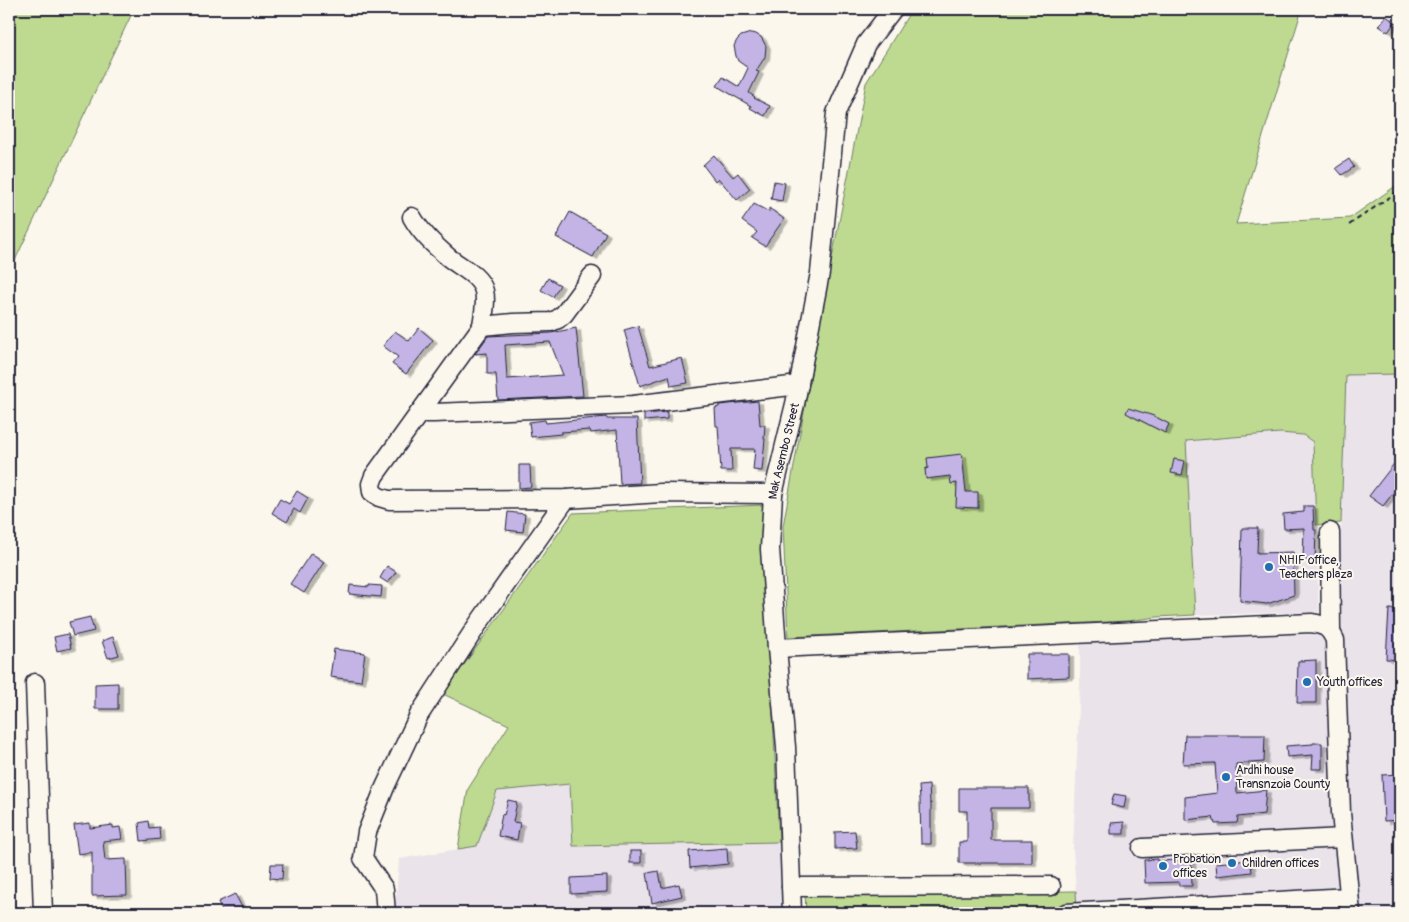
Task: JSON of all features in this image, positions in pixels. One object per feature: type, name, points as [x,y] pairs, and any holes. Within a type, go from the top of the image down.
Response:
[{"type":"street","name":"Mak Asembo Street","points":[[792,913],[786,747],[770,549],[773,494],[799,385],[820,273],[836,113],[866,44],[893,9]]},
{"type":"street","points":[[412,217],[425,236],[448,257],[477,279],[484,292],[485,307],[482,326],[374,476],[371,484],[372,492],[379,497],[389,500],[566,500],[661,493],[773,494]]},
{"type":"street","points":[[482,326],[551,322],[558,319],[564,314],[592,276]]},
{"type":"street","points":[[419,413],[633,405],[799,385]]},
{"type":"street","points":[[386,913],[384,888],[363,858],[367,832],[385,787],[419,715],[478,624],[566,500]]},
{"type":"street","points":[[1066,913],[1350,905],[1341,813],[1335,640],[1331,630],[1330,532]]},
{"type":"street","points":[[777,648],[1311,623],[1322,624],[1331,630]]},
{"type":"street","points":[[35,683],[43,913]]},
{"type":"street","points":[[1142,848],[1343,838]]},
{"type":"street","points":[[791,887],[1051,886]]},
{"type":"path","points":[[1349,225],[1400,190]]},
{"type":"shaded area","points":[[1400,374],[1400,913],[1358,913],[1349,812],[1340,562],[1346,375]]},
{"type":"shaded area","points":[[1280,433],[1303,435],[1313,442],[1319,612],[1195,615],[1185,441]]},
{"type":"shaded area","points":[[1325,634],[1338,891],[1077,906],[1073,849],[1080,642]]},
{"type":"shaded area","points":[[570,784],[573,846],[779,842],[782,913],[395,913],[399,859],[477,846],[497,791]]},
{"type":"shaded area","points":[[1337,906],[1337,913],[1241,913],[1292,911]]},
{"type":"green space","points":[[9,9],[134,9],[9,273]]},
{"type":"green space","points":[[912,9],[1302,9],[1236,224],[1350,218],[1400,183],[1400,374],[1346,375],[1341,523],[1316,525],[1313,442],[1303,435],[1280,433],[1186,441],[1195,615],[1128,621],[788,637],[783,526],[866,83]]},
{"type":"green space","points":[[763,505],[779,842],[573,846],[570,784],[497,791],[477,846],[458,849],[468,789],[509,725],[443,694],[573,513]]},
{"type":"green space","points":[[1076,891],[1077,913],[806,913],[805,893],[939,893]]},
{"type":"building","points":[[1386,16],[1395,22],[1388,32],[1379,26]]},
{"type":"building","points":[[751,33],[761,37],[766,46],[765,57],[756,71],[759,72],[749,93],[754,98],[770,106],[765,116],[717,86],[723,77],[739,87],[748,68],[738,61],[734,46],[741,36]]},
{"type":"building","points":[[714,155],[733,177],[738,173],[750,189],[737,200],[718,178],[715,181],[703,165]]},
{"type":"building","points":[[1349,159],[1354,167],[1342,175],[1336,168]]},
{"type":"building","points":[[774,181],[785,183],[782,201],[771,199]]},
{"type":"building","points":[[754,204],[769,212],[769,208],[784,219],[765,246],[752,238],[757,232],[742,221]]},
{"type":"building","points":[[570,212],[606,233],[593,257],[556,237]]},
{"type":"building","points":[[548,278],[560,285],[553,297],[541,290]]},
{"type":"building","points":[[638,326],[650,366],[682,358],[688,383],[671,386],[669,376],[640,386],[624,330]]},
{"type":"building","points":[[419,328],[433,340],[406,374],[392,364],[398,357],[383,346],[395,331],[409,341]]},
{"type":"building","points":[[576,328],[583,396],[498,400],[496,374],[487,374],[487,353],[475,354],[488,336],[551,333]],"holes":[[[550,342],[563,375],[507,379],[505,345]]]},
{"type":"building","points":[[758,401],[760,425],[765,425],[762,471],[753,470],[755,449],[731,449],[732,471],[721,471],[715,408],[719,407],[719,405]]},
{"type":"building","points":[[1128,408],[1154,416],[1169,424],[1165,433],[1126,413]]},
{"type":"building","points":[[667,412],[667,419],[644,421],[644,414]]},
{"type":"building","points":[[606,417],[607,419],[637,419],[640,483],[620,484],[617,430],[591,433],[590,430],[561,432],[561,434],[531,437],[529,422],[545,420],[546,423]]},
{"type":"building","points":[[962,454],[966,492],[978,492],[978,508],[956,507],[957,483],[951,484],[950,476],[926,479],[927,458]]},
{"type":"building","points":[[1400,456],[1400,484],[1383,506],[1369,496]]},
{"type":"building","points":[[1174,459],[1185,461],[1182,475],[1171,473]]},
{"type":"building","points":[[519,465],[530,465],[531,487],[519,488]]},
{"type":"building","points":[[297,491],[308,498],[300,513],[294,509],[287,522],[272,513],[280,499],[289,504]]},
{"type":"building","points":[[1304,506],[1313,506],[1314,530],[1316,530],[1315,560],[1303,560],[1304,528],[1284,529],[1283,514],[1304,512]]},
{"type":"building","points":[[508,512],[525,514],[523,532],[506,530]]},
{"type":"building","points":[[1242,528],[1258,528],[1257,553],[1293,552],[1294,595],[1267,604],[1240,601]]},
{"type":"building","points":[[311,553],[324,562],[304,593],[290,584]]},
{"type":"building","points":[[387,566],[396,572],[388,583],[380,578]]},
{"type":"building","points":[[350,585],[382,586],[381,597],[349,594]]},
{"type":"building","points":[[1389,609],[1400,610],[1399,660],[1386,659]]},
{"type":"building","points":[[90,617],[94,631],[73,636],[69,622]]},
{"type":"building","points":[[68,634],[71,648],[57,651],[54,637]]},
{"type":"building","points":[[113,637],[119,655],[108,658],[102,641]]},
{"type":"building","points":[[334,649],[365,653],[361,681],[330,677]]},
{"type":"building","points":[[1027,654],[1069,654],[1069,677],[1027,679]]},
{"type":"building","name":"Youth offices","points":[[1316,660],[1316,703],[1297,703],[1298,661]]},
{"type":"building","points":[[118,683],[118,709],[95,709],[95,684]]},
{"type":"building","name":"Ardhi house Transnzoia County","points":[[1185,735],[1265,735],[1264,762],[1236,764],[1237,793],[1266,790],[1264,814],[1238,817],[1237,823],[1215,824],[1213,817],[1185,820],[1185,797],[1217,793],[1215,763],[1183,764]]},
{"type":"building","points":[[1322,743],[1322,769],[1312,769],[1313,755],[1287,757],[1286,746]]},
{"type":"building","points":[[1399,774],[1400,820],[1384,821],[1382,775]]},
{"type":"building","points":[[929,785],[931,844],[921,844],[919,786]]},
{"type":"building","points":[[959,788],[1029,788],[1029,808],[991,808],[991,840],[1032,840],[1032,863],[959,863],[959,842],[967,842],[967,811],[959,811]]},
{"type":"building","points":[[1114,794],[1126,796],[1124,808],[1111,805]]},
{"type":"building","points":[[508,800],[517,802],[513,822],[520,823],[517,840],[498,836],[502,814],[504,815]]},
{"type":"building","points":[[148,821],[149,828],[159,827],[160,839],[141,841],[139,823]]},
{"type":"building","points":[[1124,822],[1124,834],[1111,834],[1111,823]]},
{"type":"building","points":[[90,823],[90,828],[113,825],[113,828],[120,827],[122,839],[103,841],[105,860],[126,859],[127,895],[92,896],[92,852],[78,854],[74,825]]},
{"type":"building","points":[[855,831],[857,848],[835,849],[835,832]]},
{"type":"building","points":[[727,848],[728,864],[690,868],[689,851]]},
{"type":"building","points":[[630,851],[641,851],[641,863],[630,863]]},
{"type":"building","points":[[1180,857],[1191,857],[1192,886],[1179,886],[1179,882],[1145,883],[1144,860],[1180,860]]},
{"type":"building","points":[[1250,860],[1252,872],[1217,876],[1216,863]]},
{"type":"building","points":[[271,864],[283,864],[282,879],[270,878]]},
{"type":"building","points":[[659,871],[662,888],[679,884],[682,896],[652,903],[647,873]]},
{"type":"building","points":[[607,876],[607,892],[571,894],[571,878]]},
{"type":"building","points":[[235,894],[245,913],[223,913],[218,902]]},
{"type":"place","name":"NHIF office, Teachers plaza","points":[[1269,567]]},
{"type":"place","name":"Youth offices","points":[[1307,682]]},
{"type":"place","name":"Ardhi house Transnzoia County","points":[[1226,777]]},
{"type":"place","name":"Children offices","points":[[1232,863]]},
{"type":"place","name":"Probation offices","points":[[1163,866]]}]
